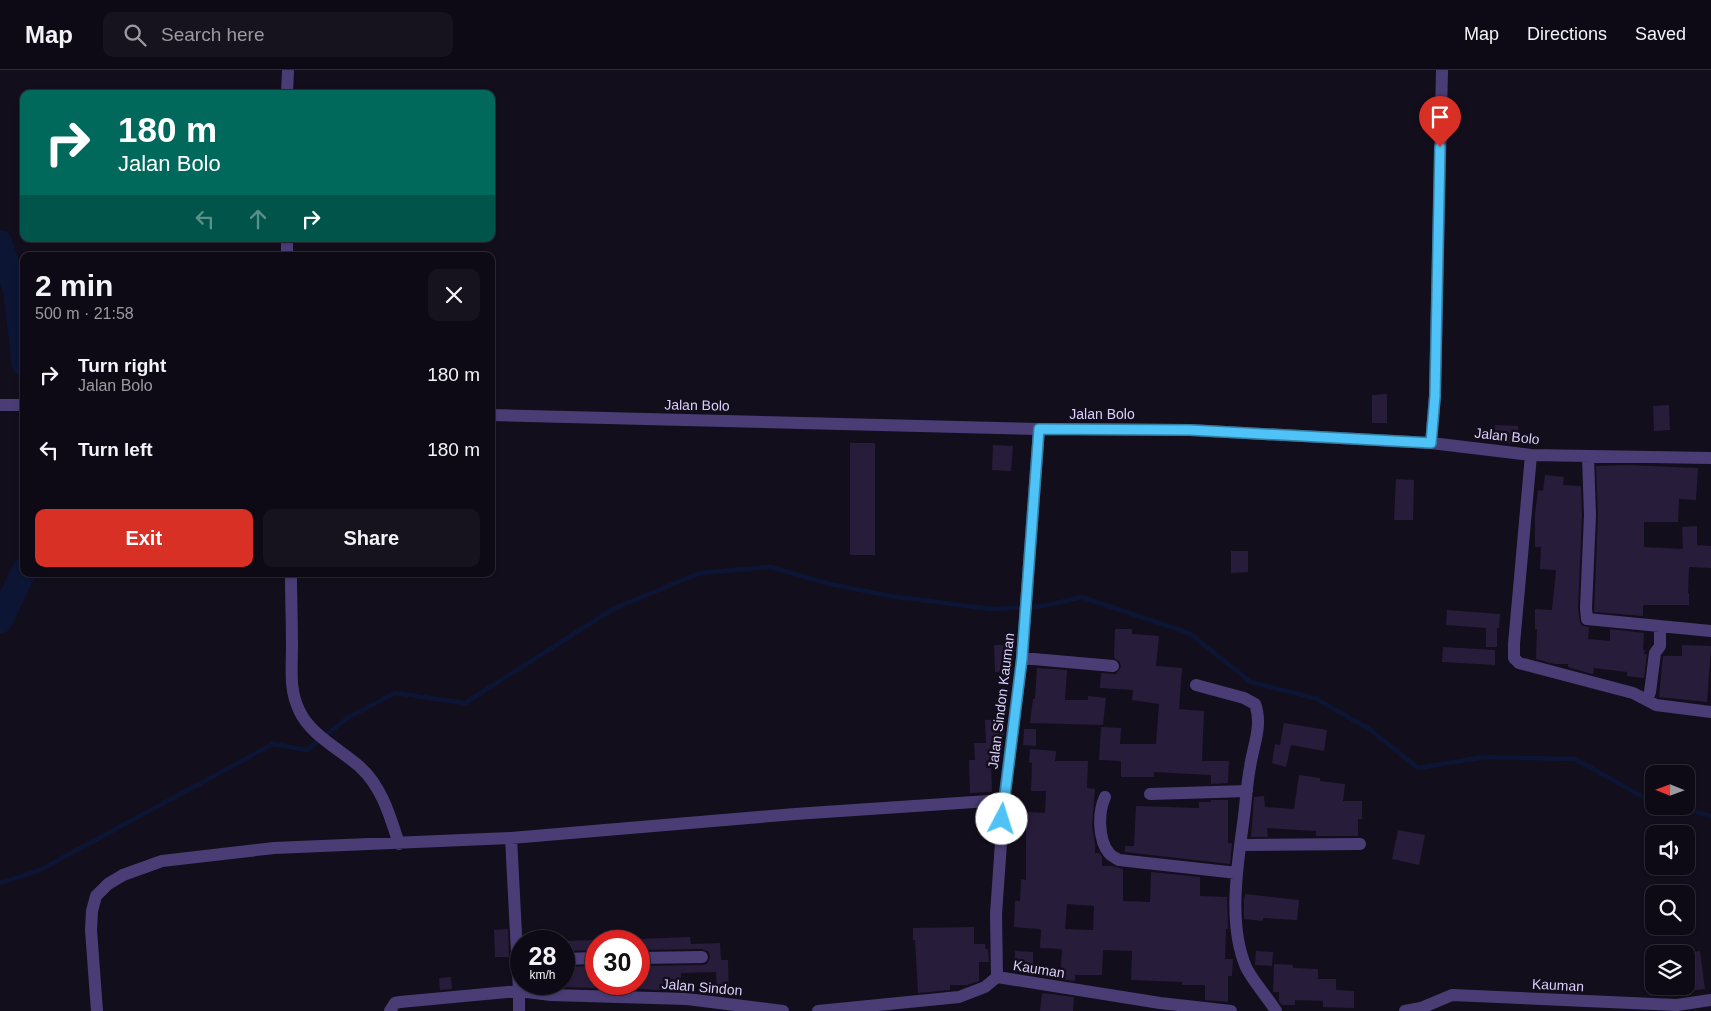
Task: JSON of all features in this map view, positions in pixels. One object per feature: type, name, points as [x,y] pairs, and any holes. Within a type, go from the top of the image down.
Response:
[{"type":"street","points":[[288,70],[288,90]]},
{"type":"street","points":[[1431,443],[1435,396],[1442,70]]},
{"type":"street","points":[[0,405],[20,406]]},
{"type":"street","name":"Jalan Bolo","points":[[495,415],[1039,429],[1190,430],[1431,443],[1531,455],[1711,458]]},
{"type":"street","name":"Jalan Sindon Kauman","points":[[997,977],[996,914],[1004,800],[1022,658],[1039,429]]},
{"type":"street","points":[[1531,455],[1514,658],[1519,663],[1634,693],[1656,705],[1711,712]]},
{"type":"street","points":[[1588,456],[1590,515],[1587,619],[1711,631]]},
{"type":"street","points":[[291,577],[291,673],[292,690],[298,709],[307,724],[360,767],[381,794],[388,809],[399,844]]},
{"type":"street","points":[[1647,700],[1650,692],[1655,653],[1660,646],[1660,627]]},
{"type":"street","points":[[1022,658],[1113,666]]},
{"type":"street","points":[[1196,685],[1244,698],[1255,704],[1258,713],[1257,736],[1250,767],[1237,873],[1238,934],[1246,967],[1276,1011]]},
{"type":"street","points":[[1150,794],[1247,791]]},
{"type":"street","points":[[1105,797],[1100,807],[1102,837],[1109,853],[1119,860],[1237,873]]},
{"type":"street","points":[[97,1011],[91,930],[92,911],[96,896],[108,884],[123,874],[162,861],[274,848],[511,838],[785,815],[1004,800]]},
{"type":"street","points":[[511,838],[517,930]]},
{"type":"street","points":[[1240,845],[1360,844]]},
{"type":"street","points":[[650,958],[702,957]]},
{"type":"street","name":"Kauman","points":[[818,1011],[959,997],[985,987],[997,977],[1167,1007],[1231,1011]]},
{"type":"street","name":"Jalan Sindon","points":[[390,1011],[395,1003],[400,1002],[510,992]]},
{"type":"street","points":[[519,995],[519,1011]]},
{"type":"street","name":"Jalan Sindon","points":[[551,995],[687,999],[784,1011]]},
{"type":"street","name":"Kauman","points":[[1406,1011],[1421,1008],[1452,995],[1677,1005],[1711,1000]]},
{"type":"building","points":[[1387,394],[1387,423],[1372,423],[1372,395]]},
{"type":"building","points":[[1669,405],[1670,430],[1654,431],[1653,406]]},
{"type":"building","points":[[1495,425],[1518,426],[1518,444],[1495,442]]},
{"type":"building","points":[[850,443],[875,443],[875,555],[850,555]]},
{"type":"building","points":[[993,445],[1013,446],[1011,471],[992,470]]},
{"type":"building","points":[[1627,465],[1698,468],[1696,500],[1679,499],[1678,522],[1644,522],[1644,547],[1683,549],[1682,527],[1697,526],[1697,545],[1711,546],[1711,568],[1689,567],[1689,605],[1643,605],[1643,616],[1594,612],[1598,515],[1596,466]]},
{"type":"building","points":[[1545,475],[1564,477],[1563,485],[1581,486],[1582,515],[1578,609],[1580,623],[1583,626],[1589,627],[1588,639],[1610,641],[1610,629],[1644,633],[1643,650],[1645,650],[1644,654],[1647,654],[1644,678],[1627,676],[1627,672],[1594,668],[1592,674],[1568,667],[1568,664],[1554,664],[1536,659],[1537,629],[1535,629],[1535,609],[1552,610],[1556,570],[1540,569],[1541,547],[1535,547],[1535,514],[1538,490],[1543,491]]},
{"type":"building","points":[[1396,479],[1414,480],[1413,520],[1394,520]]},
{"type":"building","points":[[1231,551],[1248,551],[1248,572],[1231,573]]},
{"type":"building","points":[[1447,610],[1500,614],[1499,628],[1497,628],[1497,647],[1486,647],[1486,628],[1446,625]]},
{"type":"building","points":[[1115,629],[1132,629],[1132,634],[1159,636],[1156,666],[1182,668],[1179,709],[1204,711],[1202,761],[1229,761],[1228,783],[1211,784],[1211,775],[1154,772],[1154,777],[1121,777],[1121,761],[1099,760],[1101,727],[1121,728],[1120,744],[1156,744],[1159,704],[1132,700],[1133,690],[1100,688],[1101,673],[1116,674],[1121,667],[1120,662],[1114,658]]},
{"type":"building","points":[[994,645],[1009,645],[1010,671],[995,672]]},
{"type":"building","points":[[1682,645],[1711,646],[1707,702],[1659,697],[1663,656],[1682,656]]},
{"type":"building","points":[[1443,647],[1495,650],[1495,665],[1442,662]]},
{"type":"building","points":[[1037,668],[1067,670],[1065,700],[1088,700],[1088,696],[1106,698],[1103,725],[1030,723],[1033,699],[1035,699]]},
{"type":"building","points":[[1003,719],[1004,735],[999,735],[1000,762],[991,762],[992,792],[970,793],[969,760],[975,760],[974,743],[986,743],[985,720]]},
{"type":"building","points":[[1284,723],[1327,730],[1324,751],[1291,745],[1286,767],[1272,763],[1275,744],[1280,745]]},
{"type":"building","points":[[1024,729],[1036,729],[1036,746],[1023,745]]},
{"type":"building","points":[[1030,749],[1056,751],[1055,761],[1088,761],[1087,788],[1095,789],[1092,826],[1095,853],[1099,853],[1102,857],[1102,866],[1113,866],[1123,869],[1123,901],[1150,902],[1151,872],[1200,877],[1200,896],[1227,897],[1228,929],[1226,929],[1225,959],[1233,959],[1232,976],[1228,976],[1228,1002],[1205,1000],[1205,985],[1182,985],[1182,982],[1131,980],[1132,951],[1103,950],[1102,975],[1075,975],[1075,981],[1060,979],[1062,949],[1040,948],[1040,929],[1014,927],[1015,901],[1020,901],[1021,879],[1026,880],[1026,812],[1045,813],[1046,791],[1031,791],[1032,763],[1029,762]],"holes":[[[1067,904],[1094,906],[1093,930],[1065,929]]]},
{"type":"building","points":[[1299,775],[1320,778],[1320,781],[1345,784],[1343,801],[1362,801],[1362,819],[1358,819],[1358,836],[1316,836],[1316,831],[1267,828],[1268,837],[1251,837],[1254,797],[1264,796],[1265,807],[1294,809]]},
{"type":"building","points":[[1211,800],[1228,800],[1228,843],[1232,843],[1230,864],[1125,852],[1125,846],[1134,846],[1136,806],[1199,808],[1199,802],[1211,802]]},
{"type":"building","points":[[1398,830],[1425,835],[1419,865],[1392,859]]},
{"type":"building","points":[[1245,894],[1299,900],[1297,920],[1263,918],[1263,921],[1244,919]]},
{"type":"building","points":[[974,927],[974,944],[985,944],[985,949],[988,949],[989,962],[979,962],[979,981],[967,985],[950,985],[950,990],[918,993],[913,928]]},
{"type":"building","points":[[508,929],[509,957],[495,957],[494,930]]},
{"type":"building","points":[[690,937],[691,944],[720,943],[721,960],[728,960],[729,994],[717,994],[716,972],[681,973],[681,991],[650,990],[650,966],[702,965],[707,964],[710,957],[709,952],[702,949],[650,950],[650,939]]},
{"type":"building","points":[[585,940],[585,950],[575,951],[575,941]]},
{"type":"building","points":[[1015,951],[1033,952],[1033,972],[1015,971]]},
{"type":"building","points":[[1256,951],[1273,952],[1272,966],[1255,965]]},
{"type":"building","points":[[1700,951],[1705,989],[1695,990],[1695,952]]},
{"type":"building","points":[[1274,964],[1293,965],[1293,968],[1318,969],[1318,979],[1336,979],[1336,990],[1354,991],[1354,1008],[1323,1007],[1323,1001],[1295,1000],[1295,1005],[1282,1005],[1279,1001],[1279,992],[1273,992]]},
{"type":"building","points":[[585,966],[585,988],[575,987],[575,967]]},
{"type":"building","points":[[451,977],[452,989],[440,990],[439,978]]},
{"type":"building","points":[[1042,993],[1074,997],[1073,1011],[1040,1011]]},
{"type":"waterway","points":[[0,243],[16,292],[20,328]]},
{"type":"waterway","points":[[0,883],[40,870],[273,744],[307,750],[349,717],[395,693],[465,703],[613,609],[700,573],[770,567],[830,584],[890,596],[992,609],[1043,606],[1082,597],[1189,633],[1251,682],[1315,698],[1369,729],[1418,768],[1484,757],[1575,759],[1645,798]]},
{"type":"waterway","points":[[0,621],[21,577]]},
{"type":"waterway","points":[[1695,812],[1711,816]]},
{"type":"route","points":[[1002,819],[1022,658],[1039,429],[1190,430],[1431,443],[1435,396],[1440,147]]}]
